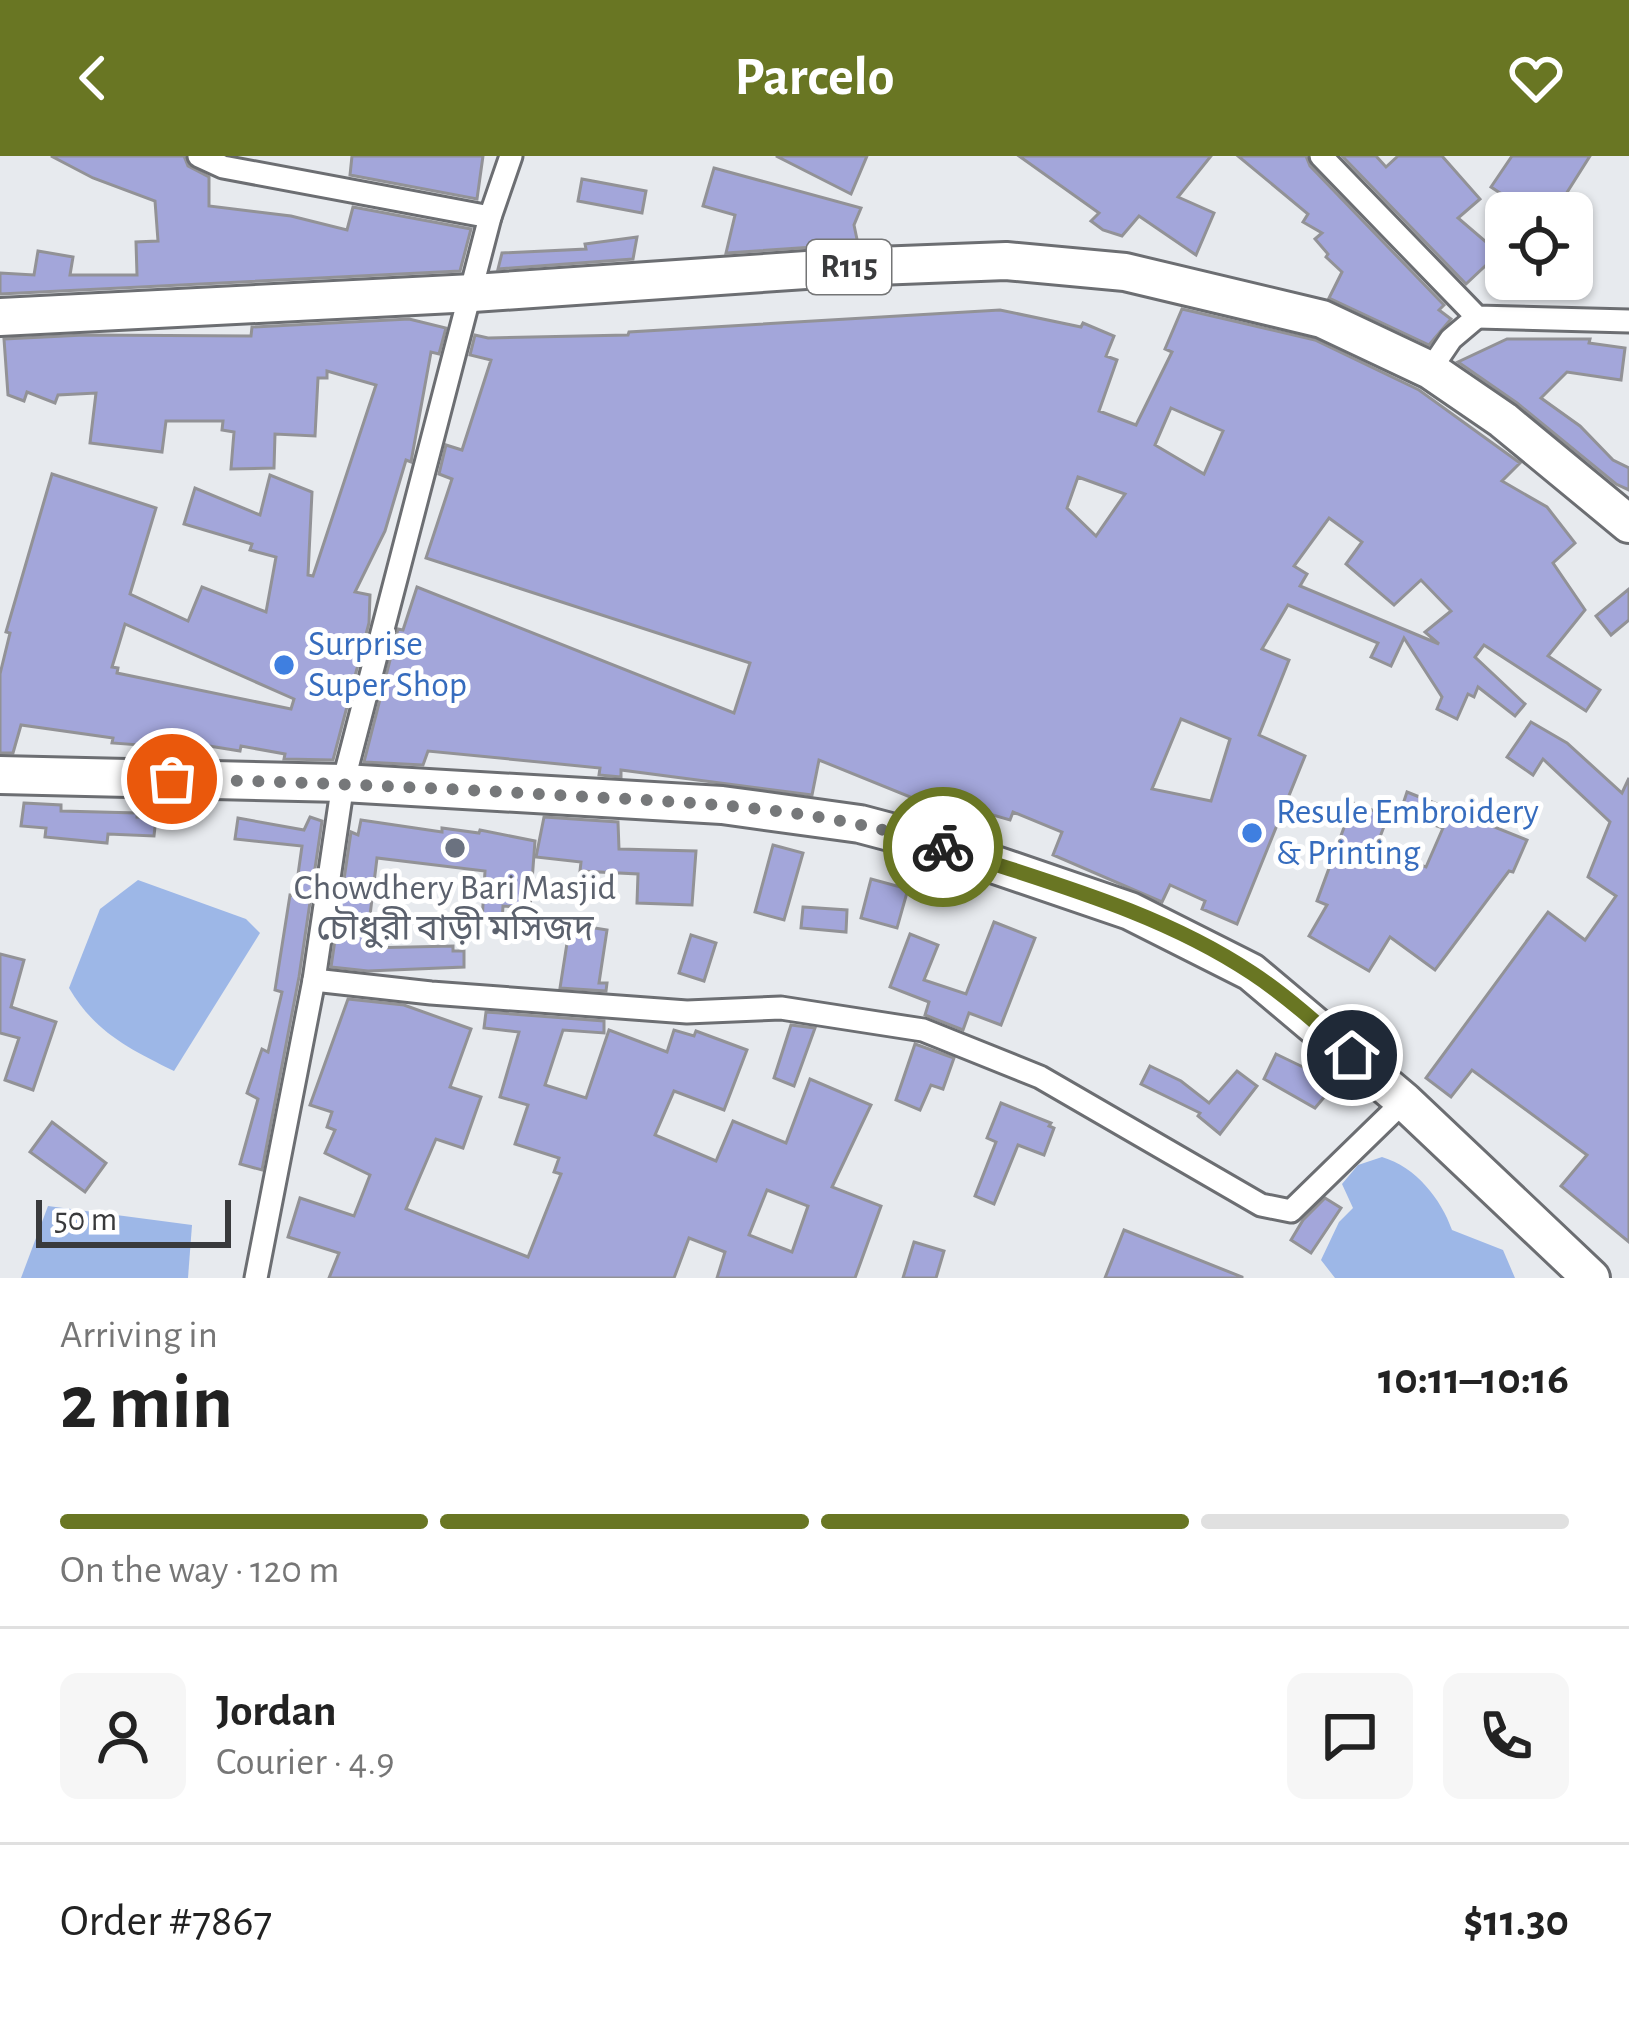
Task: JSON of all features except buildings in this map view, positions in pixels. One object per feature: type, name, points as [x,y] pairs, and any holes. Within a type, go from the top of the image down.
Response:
[{"type":"main road","name":"R115","points":[[0,317],[850,267],[1006,261],[1125,272],[1322,320],[1430,370],[1504,420],[1629,524]]},
{"type":"main road","points":[[0,776],[343,783],[722,805],[860,824],[928,842],[1130,911],[1251,972],[1404,1101],[1591,1278]]},
{"type":"street","points":[[199,156],[223,166],[490,217]]},
{"type":"street","points":[[256,1278],[314,980],[343,783],[490,217],[511,156]]},
{"type":"street","points":[[1321,156],[1477,317]]},
{"type":"street","points":[[1430,370],[1451,339],[1477,317],[1629,321]]},
{"type":"street","points":[[314,980],[687,1012],[782,1008],[923,1030],[1040,1077],[1278,1211],[1291,1210],[1404,1101]]},
{"type":"water","points":[[138,880],[246,919],[260,933],[174,1071],[102,1028],[69,988],[100,909]]},
{"type":"water","points":[[1382,1157],[1406,1168],[1426,1186],[1452,1230],[1503,1250],[1515,1278],[1335,1278],[1321,1260],[1339,1222],[1353,1208],[1342,1184],[1358,1165]]},
{"type":"water","points":[[48,1206],[192,1225],[188,1278],[21,1278]]},
{"type":"way so far","points":[[172,779],[343,783],[722,805],[860,824],[943,847]]},
{"type":"place","name":"Surprise Super Shop","points":[[284,665]]},
{"type":"place","name":"Resule Embroidery & Printing","points":[[1252,833]]},
{"type":"place","name":"Chowdhery Bari Masjid চৌধুরী বাড়ী মসিজদ","points":[[455,848]]},
{"type":"route","points":[[943,847],[1085,894],[1192,941],[1251,972],[1352,1055]]}]
